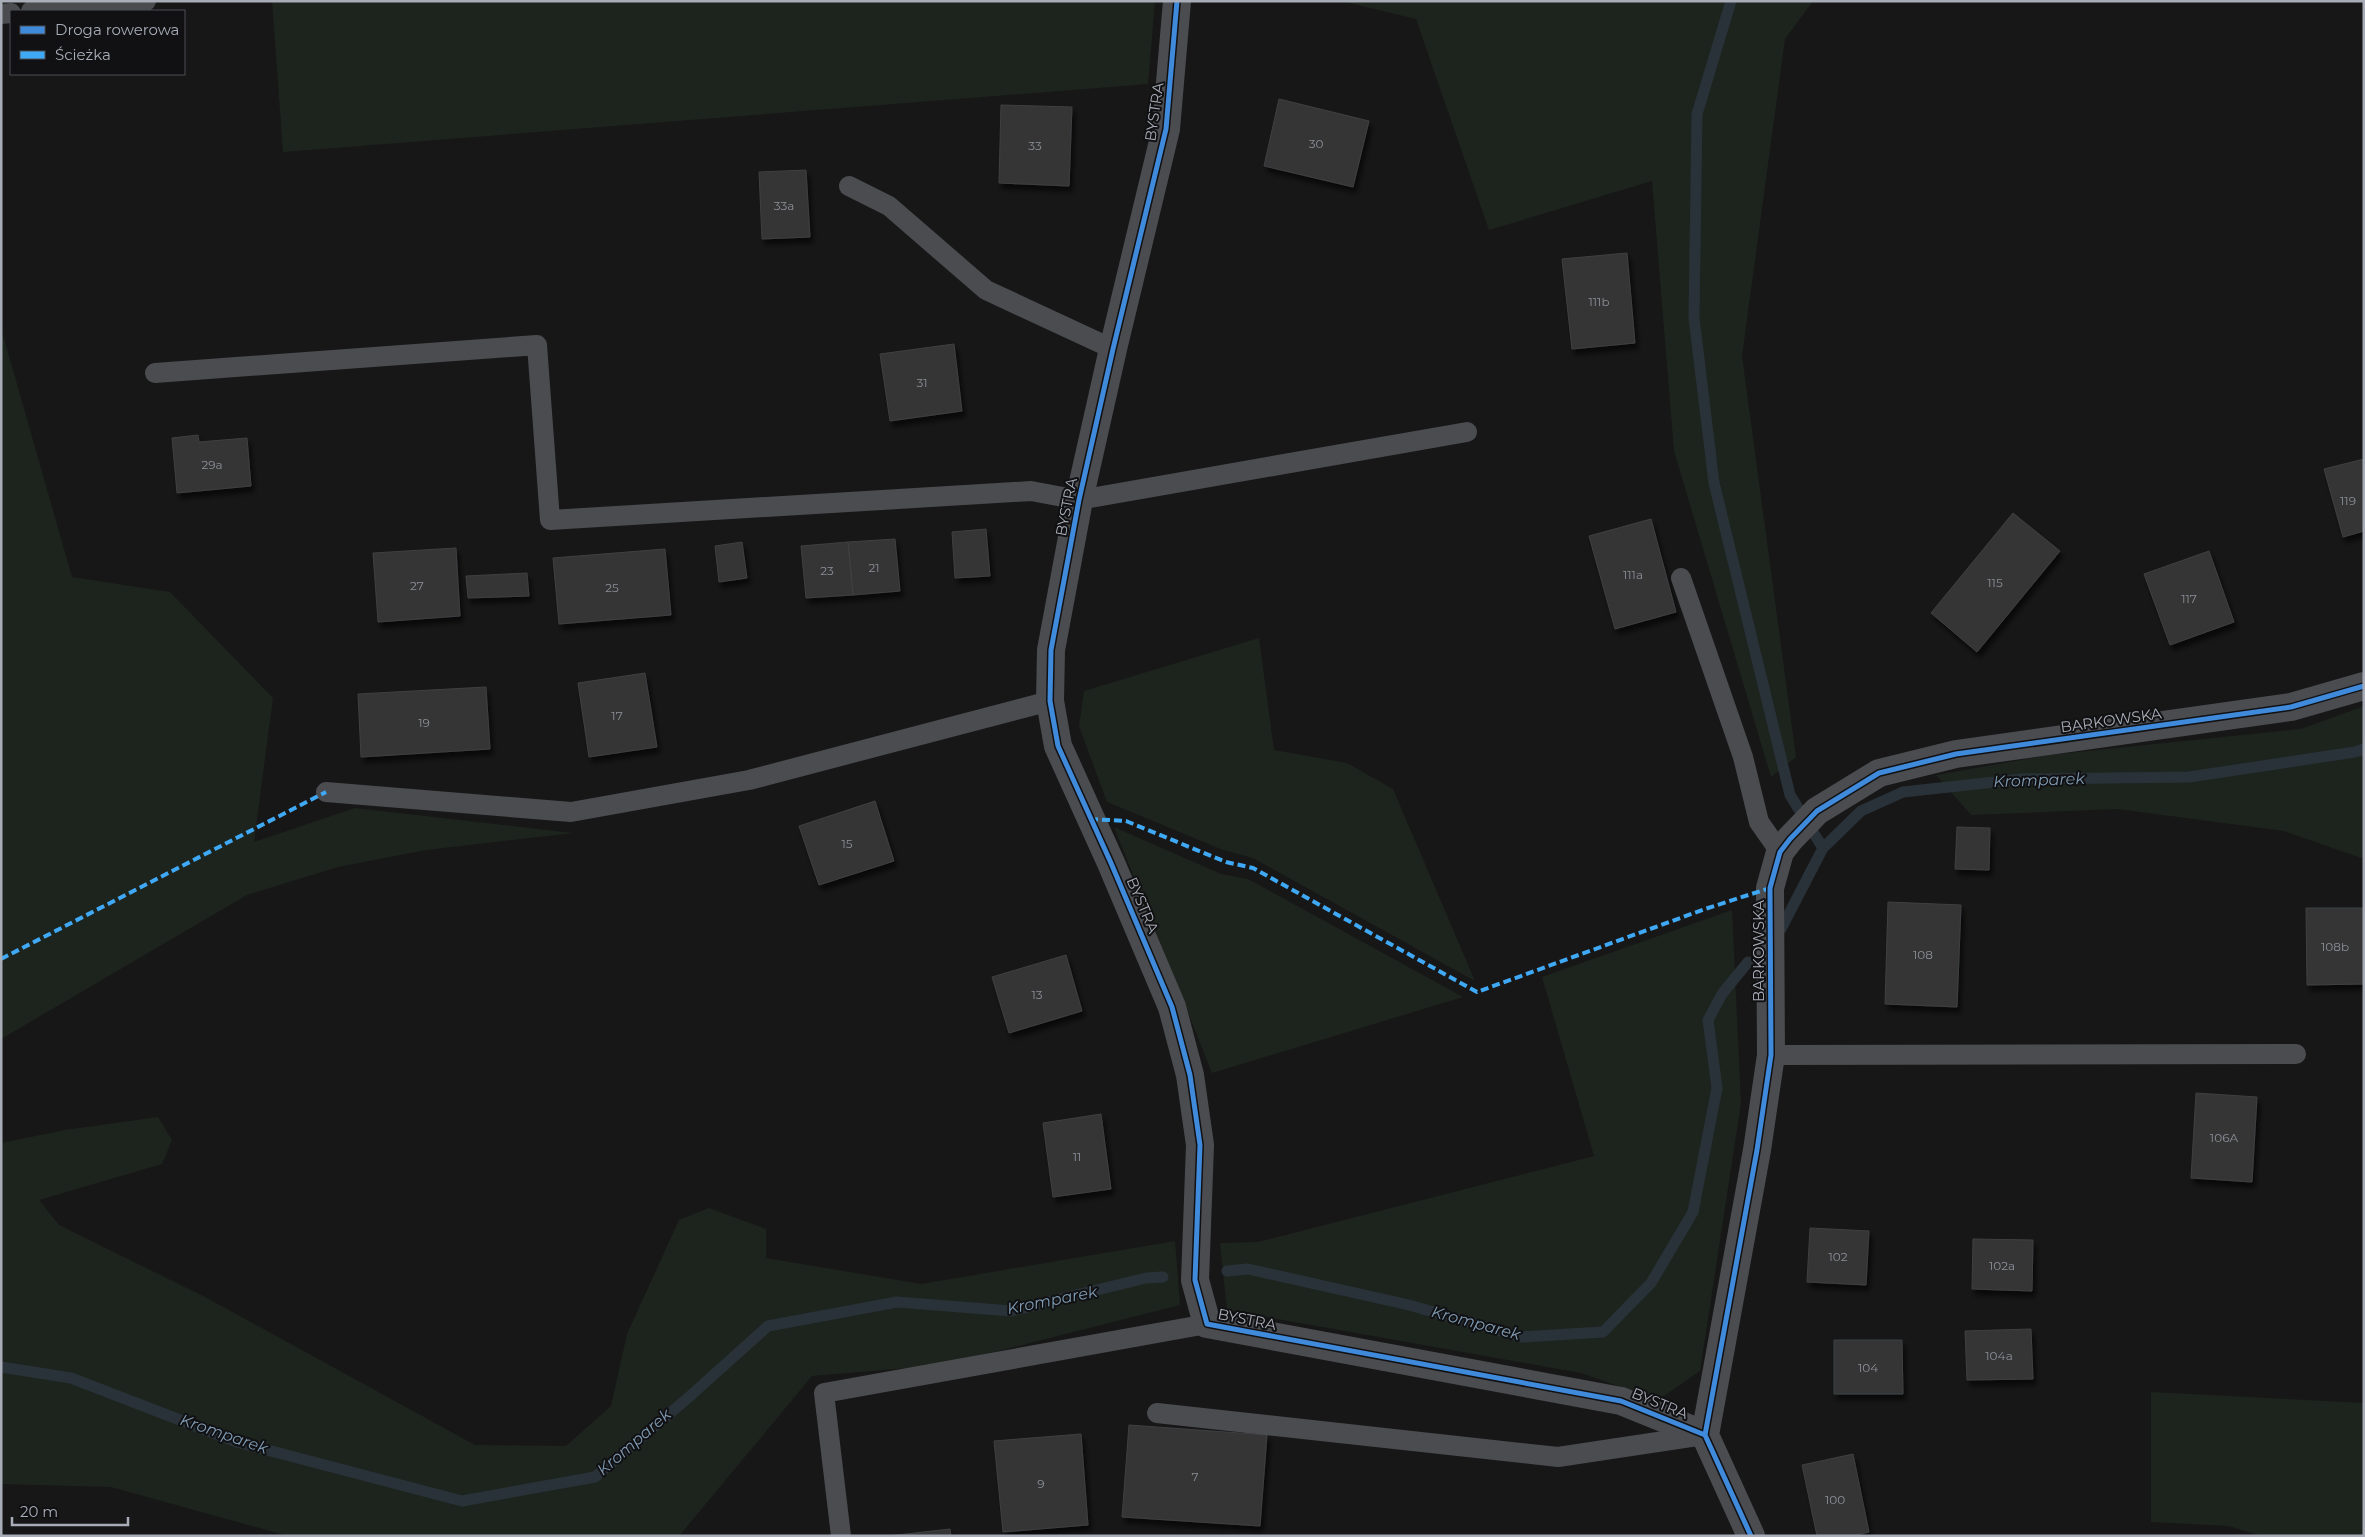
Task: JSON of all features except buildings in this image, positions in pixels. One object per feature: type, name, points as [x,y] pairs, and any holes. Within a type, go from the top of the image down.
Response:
[{"type":"street","name":"BYSTRA","points":[[1177,1],[1166,129],[1079,500],[1051,650],[1050,701],[1058,746],[1111,863],[1172,1007],[1190,1075],[1200,1144],[1195,1280],[1207,1324],[1621,1401],[1705,1434]]},
{"type":"street","name":"BARKOWSKA","points":[[1705,1434],[1757,1150],[1771,1055],[1770,888],[1785,846],[1817,812],[1879,773],[1956,754],[2291,707],[2364,686]]},
{"type":"street","points":[[1705,1434],[1751,1536]]},
{"type":"lane","points":[[42,10],[146,1]]},
{"type":"lane","points":[[848,186],[889,206],[986,290],[1113,349]]},
{"type":"lane","points":[[155,373],[537,345],[550,520],[1031,492],[1079,500],[1467,432]]},
{"type":"lane","points":[[1681,578],[1743,757],[1759,822],[1785,846]]},
{"type":"lane","points":[[326,792],[571,812],[749,780],[1050,701]]},
{"type":"lane","points":[[1771,1055],[2296,1054]]},
{"type":"lane","points":[[841,1536],[824,1393],[1207,1324]]},
{"type":"lane","points":[[1157,1413],[1558,1457],[1705,1434]]},
{"type":"shaded area","points":[[272,1],[1155,1],[1148,84],[283,152]]},
{"type":"shaded area","points":[[1341,1],[1813,1],[1785,39],[1742,356],[1796,757],[1771,777],[1674,451],[1652,181],[1489,230],[1416,19]]},
{"type":"shaded area","points":[[1,328],[72,577],[170,592],[273,698],[254,842],[355,808],[573,833],[426,850],[338,867],[247,895],[1,1039]]},
{"type":"shaded area","points":[[1259,638],[1274,750],[1347,763],[1393,789],[1475,981],[1253,858],[1223,850],[1107,802],[1079,726],[1084,691]]},
{"type":"shaded area","points":[[2364,706],[2364,859],[2284,831],[2118,809],[1971,815],[1936,775],[2049,755],[2301,729]]},
{"type":"shaded area","points":[[1114,827],[1221,874],[1248,879],[1463,997],[1212,1073]]},
{"type":"shaded area","points":[[1732,910],[1741,1103],[1700,1371],[1658,1400],[1581,1373],[1227,1310],[1220,1243],[1258,1242],[1594,1156],[1542,977]]},
{"type":"shaded area","points":[[158,1117],[172,1140],[162,1164],[39,1200],[59,1225],[205,1297],[475,1445],[566,1446],[611,1406],[627,1334],[679,1220],[709,1208],[766,1229],[766,1258],[921,1284],[1175,1241],[1180,1305],[943,1365],[812,1376],[679,1536],[288,1536],[111,1487],[1,1484],[1,1143],[65,1130]]},
{"type":"shaded area","points":[[2151,1392],[2364,1403],[2364,1536],[2261,1536],[2229,1526],[2151,1522]]},
{"type":"waterway","points":[[1731,1],[1697,114],[1694,318],[1714,483],[1790,795],[1823,848]]},
{"type":"waterway","name":"Kromparek","points":[[1781,929],[1823,848],[1861,811],[1903,792],[2022,779],[2189,777],[2355,752],[2364,749]]},
{"type":"waterway","name":"Kromparek","points":[[1227,1271],[1248,1269],[1409,1305],[1522,1337],[1603,1332],[1651,1283],[1693,1212],[1717,1088],[1708,1020],[1722,994],[1748,962]]},
{"type":"waterway","name":"Kromparek","points":[[1,1367],[71,1378],[237,1442],[462,1501],[595,1477],[689,1397],[768,1326],[897,1302],[1011,1311],[1146,1278],[1163,1277]]},
{"type":"marked path","points":[[1,959],[326,792]]},
{"type":"marked path","points":[[1090,819],[1126,821],[1226,862],[1253,868],[1477,992],[1705,909],[1770,888]]},
{"type":"cycle path","points":[[1177,1],[1166,129],[1079,500],[1051,650],[1050,701],[1058,746],[1111,863],[1172,1007],[1190,1075],[1200,1145],[1195,1280],[1207,1324],[1621,1401],[1705,1435]]},
{"type":"cycle path","points":[[1751,1536],[1705,1435],[1757,1150],[1771,1055],[1770,888],[1780,852],[1817,811],[1879,773],[1956,754],[2291,707],[2364,686]]}]
